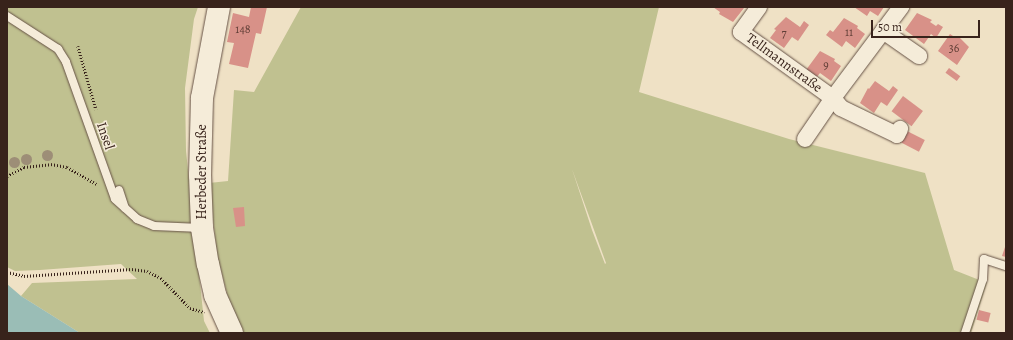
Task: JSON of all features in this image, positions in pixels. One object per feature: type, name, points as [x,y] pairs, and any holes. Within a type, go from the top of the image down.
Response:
[{"type":"main road","name":"Herbeder Straße","points":[[219,7],[202,98],[200,175],[202,228],[215,295],[232,333]]},
{"type":"street","name":"Tellmannstraße","points":[[759,7],[741,32],[833,98],[841,108],[897,135],[900,129]]},
{"type":"street","name":"Tellmannstraße","points":[[805,139],[833,98],[901,7]]},
{"type":"street","points":[[883,31],[919,56]]},
{"type":"lane","name":"Insel","points":[[7,16],[58,49],[66,62],[112,195],[126,210],[154,226],[202,228]]},
{"type":"lane","points":[[119,190],[126,210]]},
{"type":"lane","points":[[965,333],[983,279],[984,259],[1006,266]]},
{"type":"path","points":[[7,176],[24,167],[50,164],[67,167],[88,177],[112,195]]},
{"type":"path","points":[[7,272],[24,276],[132,269],[147,271],[161,278],[190,308]]},
{"type":"green space","points":[[7,7],[198,7],[194,19],[185,88],[186,151],[204,321],[210,333],[80,333],[21,296],[32,283],[137,279],[121,264],[15,271],[7,267]]},
{"type":"green space","points":[[301,7],[659,7],[639,92],[789,139],[925,173],[954,270],[987,283],[971,333],[244,333],[230,305],[217,255],[209,183],[228,181],[234,90],[254,92]],"holes":[[[572,169],[606,263],[605,264],[592,230]]]},
{"type":"water","points":[[7,284],[21,296],[80,333],[7,333]]},
{"type":"building","points":[[251,7],[267,7],[261,34],[256,33],[248,68],[229,64],[234,43],[227,42],[233,13],[249,17]]},
{"type":"building","points":[[713,7],[744,8],[733,22],[719,14],[720,12]]},
{"type":"building","points":[[854,7],[884,7],[878,16],[870,11],[867,16]]},
{"type":"building","points":[[917,13],[932,20],[930,22],[936,26],[938,24],[943,27],[936,38],[931,34],[924,44],[905,30]]},
{"type":"building","points":[[786,17],[800,27],[804,21],[809,25],[798,41],[792,37],[784,48],[770,38],[776,30],[774,29]]},
{"type":"building","points":[[844,18],[858,26],[857,28],[865,34],[855,48],[846,41],[842,47],[826,35],[830,30],[833,32]]},
{"type":"building","points":[[950,34],[956,38],[958,36],[969,47],[957,65],[938,51]]},
{"type":"building","points":[[820,51],[835,59],[834,61],[841,66],[831,81],[820,73],[816,78],[806,70]]},
{"type":"building","points":[[949,68],[960,76],[957,81],[945,73]]},
{"type":"building","points":[[875,81],[889,91],[893,86],[898,90],[887,106],[881,102],[874,113],[860,103],[868,88],[869,89]]},
{"type":"building","points":[[903,96],[923,111],[912,126],[892,111]]},
{"type":"building","points":[[907,131],[925,140],[919,152],[901,143]]},
{"type":"building","points":[[244,207],[245,226],[236,227],[233,208]]},
{"type":"building","points":[[1006,244],[1006,257],[1002,256]]},
{"type":"building","points":[[979,310],[991,313],[988,323],[977,320]]}]
